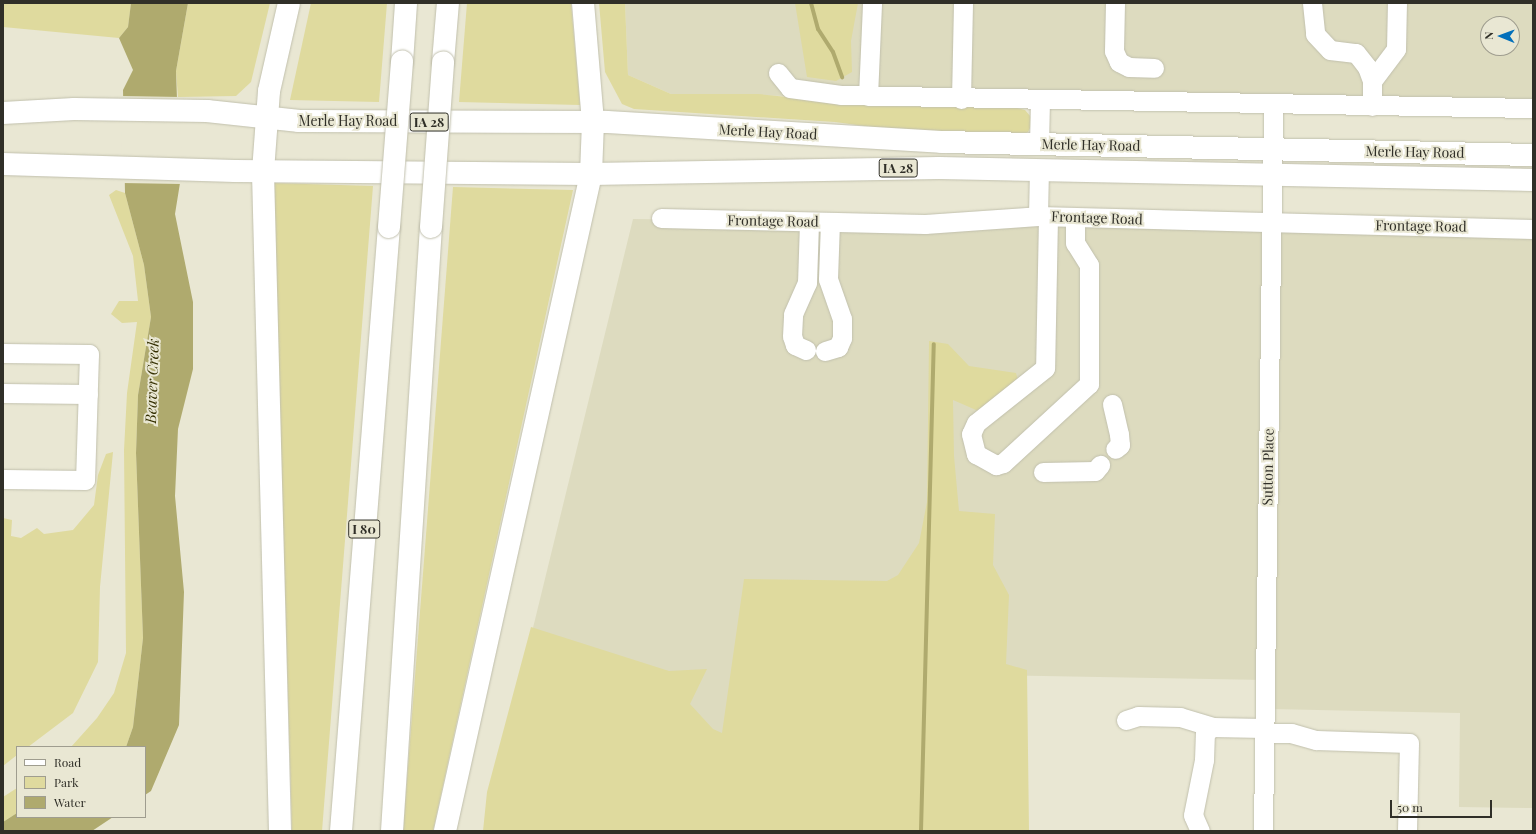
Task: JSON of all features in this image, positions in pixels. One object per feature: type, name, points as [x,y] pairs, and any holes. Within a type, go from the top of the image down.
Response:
[{"type":"main road","points":[[280,831],[263,171],[266,117],[289,3]]},
{"type":"main road","name":"I 80","points":[[341,831],[390,227],[406,3]]},
{"type":"main road","points":[[392,831],[431,227],[448,3]]},
{"type":"main road","points":[[446,831],[591,174],[592,122],[583,3]]},
{"type":"main road","name":"Merle Hay Road","points":[[3,113],[74,109],[207,111],[299,121],[592,122],[942,142],[1533,155]]},
{"type":"main road","name":"Merle Hay Road","points":[[3,164],[74,168],[206,171],[591,174],[939,168],[1533,180]]},
{"type":"street","points":[[868,96],[872,3]]},
{"type":"street","points":[[961,99],[963,3]]},
{"type":"street","points":[[1115,3],[1114,51],[1119,62],[1129,67],[1154,68]]},
{"type":"street","points":[[1312,3],[1315,34],[1330,50],[1356,53],[1372,81],[1372,106]]},
{"type":"street","points":[[1372,81],[1396,50],[1397,3]]},
{"type":"street","points":[[778,73],[790,88],[804,93],[868,96],[961,99],[1533,108]]},
{"type":"street","points":[[1039,144],[1040,100]]},
{"type":"street","name":"Sutton Place","points":[[1263,831],[1273,104]]},
{"type":"street","points":[[1039,170],[1043,217],[1045,368],[976,422],[971,434],[976,454],[996,465],[1003,463],[1089,384],[1089,265],[1075,243],[1075,218]]},
{"type":"street","name":"Frontage Road","points":[[661,218],[925,224],[1043,217],[1533,229]]},
{"type":"street","points":[[806,350],[792,341],[793,314],[807,283],[809,222]]},
{"type":"street","points":[[825,351],[838,347],[842,338],[842,319],[828,279],[830,222]]},
{"type":"street","points":[[3,354],[89,354],[85,480],[3,479]]},
{"type":"street","points":[[3,393],[88,394]]},
{"type":"street","points":[[1112,404],[1120,445],[1115,450]]},
{"type":"street","points":[[1043,472],[1095,471],[1100,465]]},
{"type":"street","points":[[1126,720],[1138,716],[1180,717],[1212,727],[1292,733],[1316,740],[1409,742],[1408,831]]},
{"type":"street","points":[[1200,831],[1193,815],[1194,802],[1204,760],[1205,733],[1212,727]]},
{"type":"shaded area","points":[[625,3],[1533,3],[1533,108],[671,94],[628,75]]},
{"type":"shaded area","points":[[633,219],[1533,229],[1533,808],[1459,807],[1460,713],[1265,709],[1265,680],[986,675],[716,780],[497,775]]},
{"type":"green space","points":[[3,3],[131,3],[128,27],[119,38],[3,27]]},
{"type":"green space","points":[[188,3],[270,3],[251,82],[236,96],[178,97],[176,71]]},
{"type":"green space","points":[[311,3],[387,3],[379,102],[290,100]]},
{"type":"green space","points":[[467,3],[571,3],[580,105],[459,102]]},
{"type":"green space","points":[[599,3],[625,3],[628,75],[671,94],[758,94],[880,106],[1013,107],[1025,110],[1031,117],[1031,126],[1028,132],[1019,137],[931,135],[835,122],[634,109],[622,104],[605,72]]},
{"type":"green space","points":[[795,3],[858,3],[851,41],[852,72],[836,81],[807,77]]},
{"type":"green space","points":[[273,183],[373,186],[322,831],[292,831]]},
{"type":"green space","points":[[453,187],[573,190],[433,831],[403,831]]},
{"type":"green space","points":[[116,190],[125,193],[144,265],[151,317],[138,395],[136,453],[143,638],[133,727],[126,746],[72,746],[97,718],[114,693],[126,653],[124,450],[127,393],[137,322],[122,323],[111,314],[119,301],[138,301],[133,256],[109,195]]},
{"type":"green space","points":[[929,341],[948,344],[969,366],[1016,373],[1019,384],[983,413],[953,400],[954,456],[959,511],[995,514],[993,565],[1009,595],[1006,664],[1027,670],[1029,831],[483,831],[487,792],[531,627],[669,671],[707,669],[690,704],[713,729],[722,733],[744,579],[887,581],[898,575],[919,543],[927,502]]},
{"type":"green space","points":[[113,452],[100,587],[98,662],[73,713],[29,746],[16,746],[16,756],[3,766],[3,518],[12,520],[11,536],[21,538],[37,528],[44,534],[73,530],[94,505],[98,475],[106,454]]},
{"type":"green space","points":[[16,789],[16,814],[3,822],[3,797]]},
{"type":"water","name":"Beaver Creek","points":[[131,3],[188,3],[176,71],[180,183],[175,214],[193,302],[193,369],[178,429],[175,496],[184,592],[179,725],[151,791],[146,794],[146,746],[126,746],[133,727],[143,638],[136,453],[138,395],[151,317],[144,265],[125,193],[123,90],[133,70],[119,38],[128,27]]},
{"type":"water","points":[[16,814],[16,818],[112,818],[92,831],[3,831],[3,822]]},
{"type":"pier","points":[[121,96],[180,97],[182,184],[122,183]]},
{"type":"waterway","points":[[811,3],[818,29],[833,52],[842,77]]},
{"type":"waterway","points":[[921,831],[934,344]]}]
